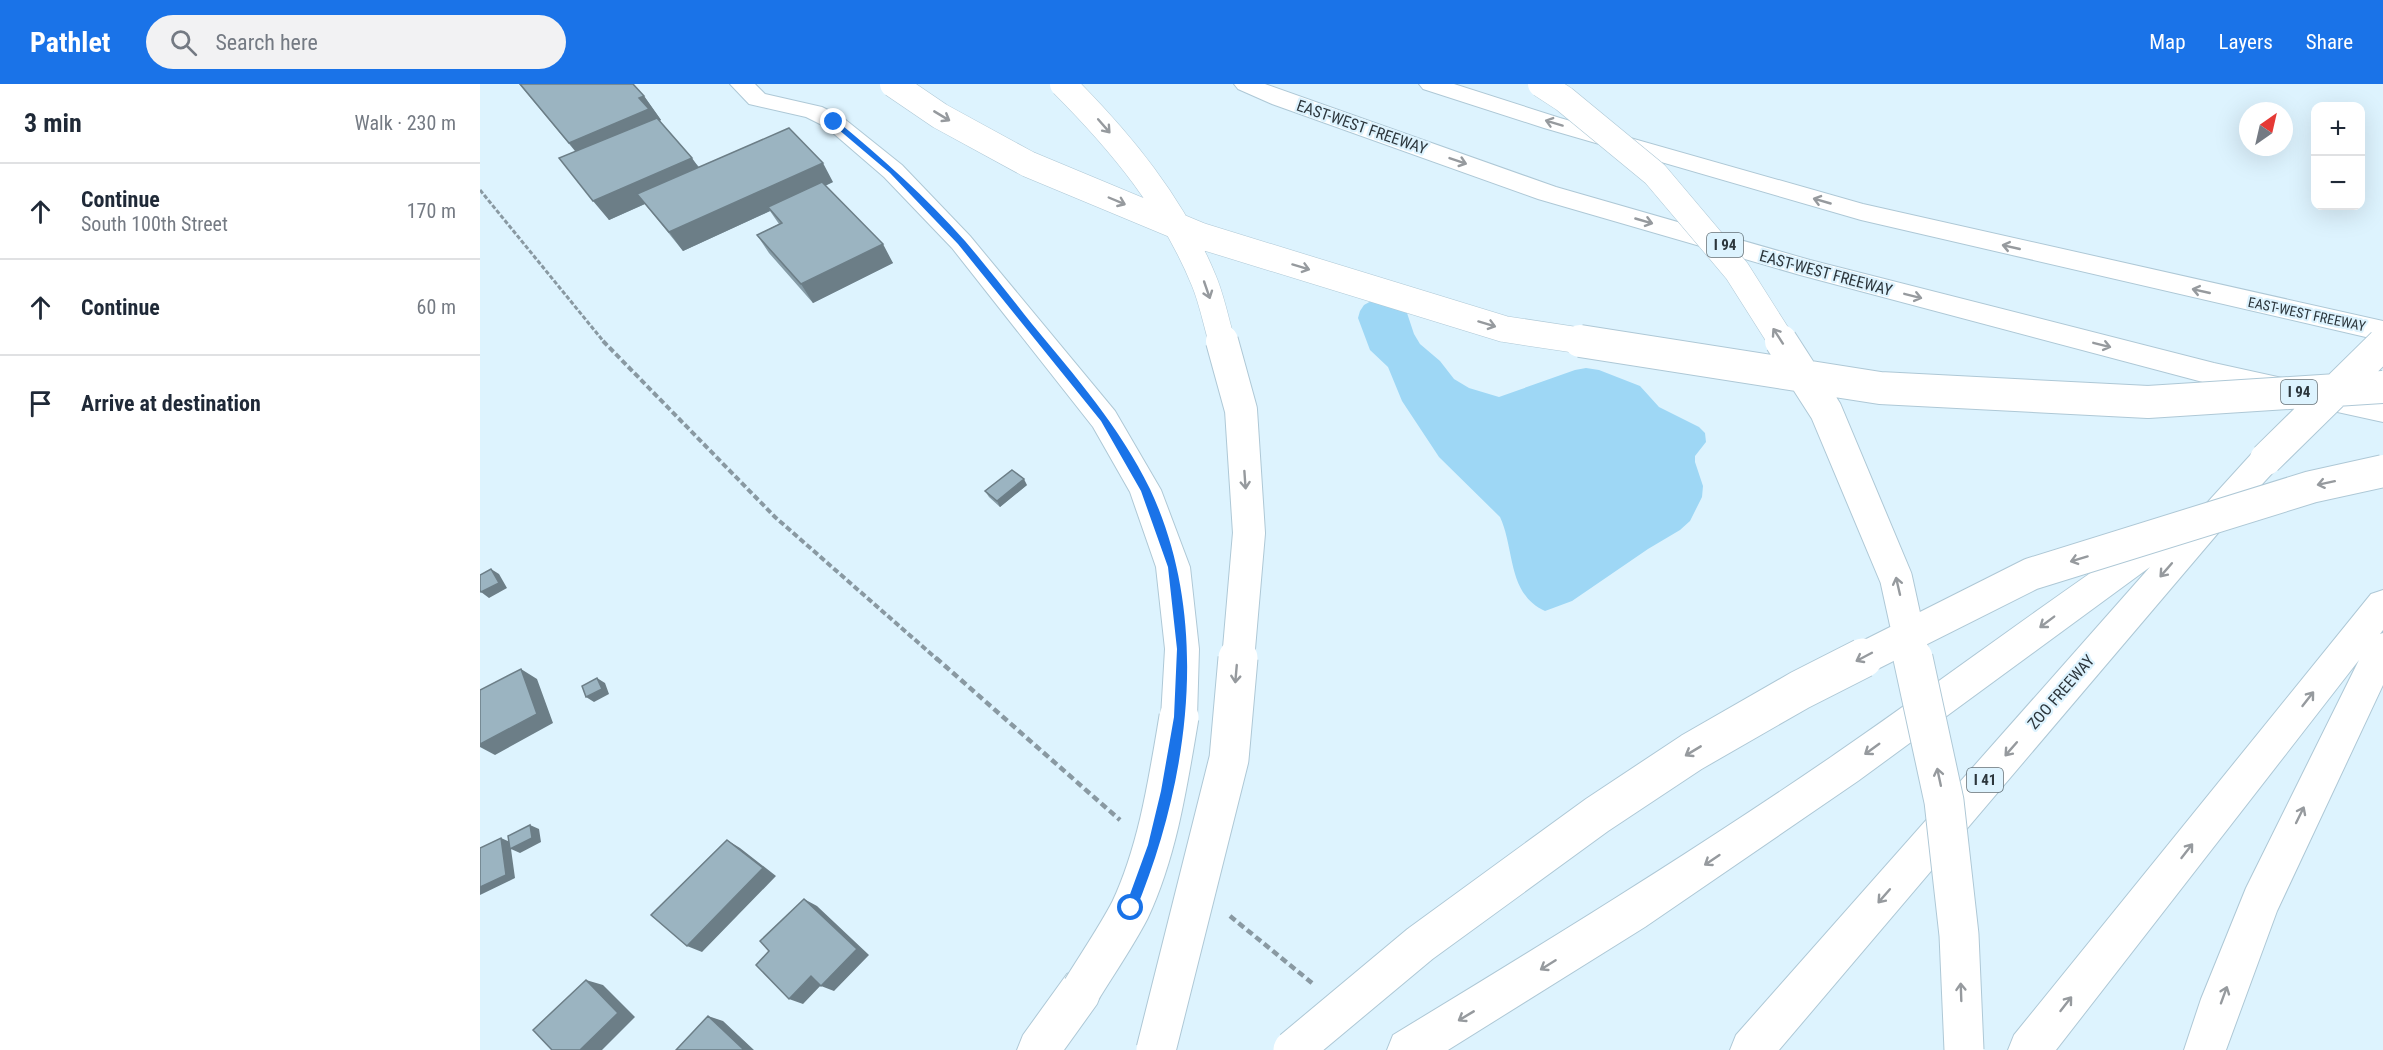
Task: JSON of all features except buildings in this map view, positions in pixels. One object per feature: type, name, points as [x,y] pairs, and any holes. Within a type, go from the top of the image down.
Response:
[{"type":"main road","points":[[742,84],[757,99],[814,111],[834,122],[892,171],[961,242],[1104,419],[1145,490],[1173,567],[1182,649],[1179,717],[1154,845],[1131,908],[1082,989],[1038,1050]]},
{"type":"main road","points":[[893,84],[940,116],[1028,164],[1201,236],[1504,329],[1880,388],[2148,402],[2383,387]]},
{"type":"main road","points":[[1063,84],[1102,123],[1127,153],[1164,204],[1183,237],[1208,290],[1241,410],[1249,533],[1229,759],[1156,1050]]},
{"type":"main road","name":"EAST-WEST FREEWAY","points":[[1246,84],[1280,99],[1547,193],[1809,269],[2214,374],[2383,411]]},
{"type":"main road","name":"EAST-WEST FREEWAY","points":[[1431,84],[1552,123],[1861,212],[2383,331]]},
{"type":"main road","points":[[1541,84],[1564,99],[1655,174],[1737,271],[1826,411],[1896,578],[1944,801],[1959,935],[1964,1050]]},
{"type":"main road","points":[[2258,304],[2383,323]]},
{"type":"main road","name":"ZOO FREEWAY","points":[[1751,1050],[2218,510],[2266,459],[2383,344]]},
{"type":"main road","points":[[2214,374],[2383,422]]},
{"type":"main road","points":[[1293,1050],[1420,944],[1597,815],[1692,752],[1819,680],[2031,574],[2311,487],[2383,471]]},
{"type":"main road","points":[[1408,1050],[1516,985],[1689,875],[1845,769],[2161,540],[2218,510]]},
{"type":"main road","points":[[2029,1050],[2383,604]]},
{"type":"main road","points":[[2205,1050],[2222,999],[2260,902],[2383,648]]},
{"type":"path","points":[[480,190],[605,344],[775,517],[1126,825]]},
{"type":"path","points":[[1225,912],[1316,986]]},
{"type":"water","points":[[1373,300],[1406,310],[1420,344],[1440,361],[1454,379],[1469,388],[1499,397],[1575,370],[1586,368],[1599,370],[1640,386],[1659,407],[1699,427],[1705,433],[1706,442],[1695,456],[1703,486],[1702,497],[1690,521],[1680,530],[1572,601],[1545,611],[1533,603],[1524,594],[1518,582],[1500,517],[1439,457],[1402,401],[1388,367],[1370,350],[1358,318],[1364,305]]},
{"type":"route","points":[[834,122],[892,171],[961,242],[1104,419],[1145,490],[1173,567],[1182,649],[1179,717],[1166,791],[1154,845],[1131,908]]}]
